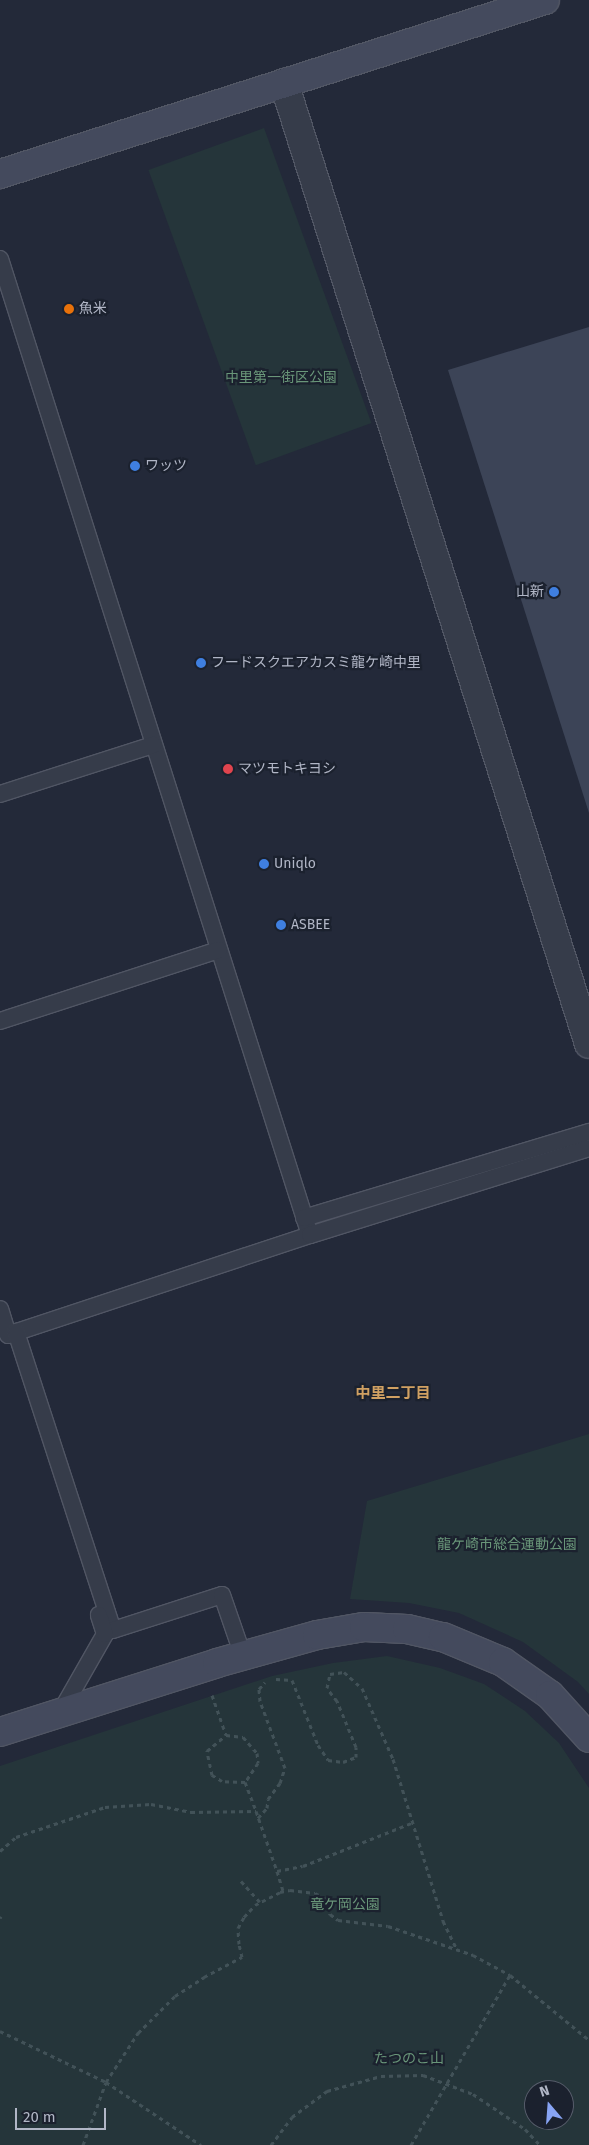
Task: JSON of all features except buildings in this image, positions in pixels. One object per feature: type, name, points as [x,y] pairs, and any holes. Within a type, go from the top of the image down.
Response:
[{"type":"street","points":[[0,174],[545,0]]},
{"type":"street","points":[[284,83],[589,1044]]},
{"type":"street","points":[[0,1732],[243,1656],[317,1635],[364,1627],[407,1629],[443,1637],[503,1662],[550,1696],[589,1738]]},
{"type":"lane","points":[[0,260],[310,1236]]},
{"type":"lane","points":[[0,794],[153,745]]},
{"type":"lane","points":[[0,1021],[219,950]]},
{"type":"lane","points":[[304,1218],[589,1132]]},
{"type":"lane","points":[[12,1333],[589,1148]]},
{"type":"lane","points":[[0,1309],[12,1333],[112,1630],[222,1594],[243,1656]]},
{"type":"lane","points":[[12,1333],[105,1634],[60,1713]]},
{"type":"path","points":[[258,1818],[267,1808],[268,1799],[280,1783],[285,1768],[262,1707],[259,1689],[264,1683],[275,1679],[292,1680],[318,1745],[328,1760],[343,1762],[356,1757],[356,1747],[337,1701],[327,1688],[330,1674],[344,1672],[362,1688],[393,1759],[441,1913],[457,1950]]},
{"type":"path","points":[[210,1688],[226,1735]]},
{"type":"path","points":[[226,1735],[242,1737],[257,1753],[258,1763],[245,1782],[222,1781],[212,1774],[207,1751],[226,1735]]},
{"type":"path","points":[[245,1782],[283,1891]]},
{"type":"path","points":[[0,1851],[16,1837],[105,1808],[151,1804],[191,1812],[256,1811]]},
{"type":"path","points":[[277,1871],[303,1866],[414,1822]]},
{"type":"path","points":[[242,1881],[260,1902]]},
{"type":"path","points":[[83,2145],[106,2082],[124,2052],[159,2010],[204,1977],[242,1957],[238,1928],[244,1917],[260,1902],[283,1891],[303,1891],[325,1898],[330,1914],[338,1920],[388,1926],[473,1955],[510,1975],[589,2040]]},
{"type":"path","points":[[411,2145],[510,1975]]},
{"type":"path","points":[[0,2031],[106,2082],[201,2145]]},
{"type":"path","points":[[271,2145],[292,2117],[326,2091],[381,2076],[423,2075],[473,2094],[525,2129],[540,2145]]},
{"type":"green space","name":"中里第一街区公園","points":[[264,128],[371,423],[256,465],[148,170]]},
{"type":"green space","name":"龍ケ崎市総合運動公園","points":[[589,1434],[589,1694],[578,1682],[523,1642],[459,1613],[409,1603],[350,1599],[367,1501]]},
{"type":"green space","name":"竜ケ岡公園","points":[[387,1656],[440,1668],[484,1684],[525,1711],[559,1743],[589,1788],[589,2145],[0,2145],[0,1766],[272,1676],[333,1663]]},
{"type":"place","name":"魚米","points":[[69,309]]},
{"type":"place","name":"ワッツ","points":[[135,466]]},
{"type":"place","name":"山新","points":[[554,592]]},
{"type":"place","name":"フードスクエアカスミ龍ケ崎中里","points":[[201,663]]},
{"type":"place","name":"マツモトキヨシ","points":[[228,769]]},
{"type":"place","name":"Uniqlo","points":[[264,864]]},
{"type":"place","name":"ASBEE","points":[[281,925]]},
{"type":"district","name":"中里二丁目","points":[[393,1394]]},
{"type":"park label","name":"たつのこ山","points":[[409,2059]]}]
